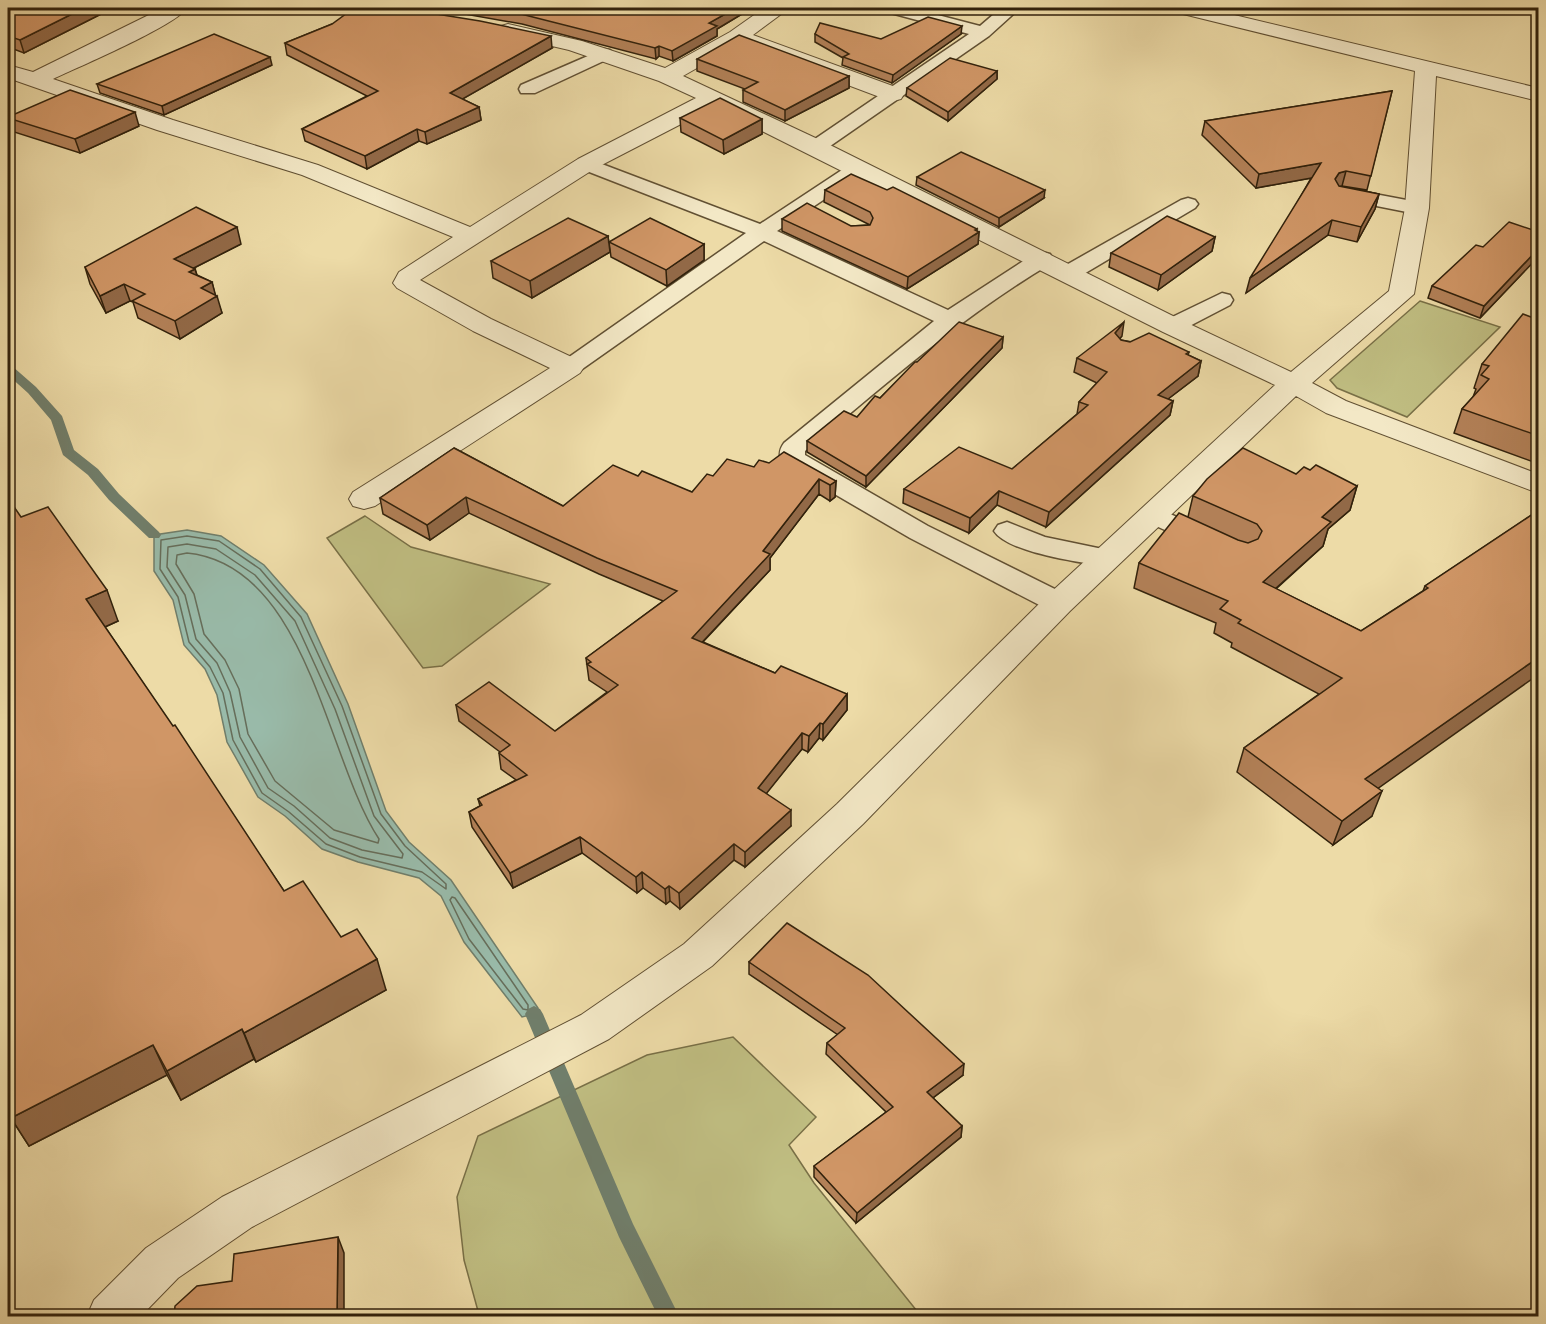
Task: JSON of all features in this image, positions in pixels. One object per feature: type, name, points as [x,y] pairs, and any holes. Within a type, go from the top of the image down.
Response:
[{"type":"street","points":[[32,81],[152,23],[177,8]]},
{"type":"street","points":[[667,76],[736,36],[777,8]]},
{"type":"street","points":[[1182,8],[1539,94]]},
{"type":"street","points":[[483,26],[540,36],[604,54],[667,76],[1042,259],[1161,328],[1262,367],[1336,407],[1539,484]]},
{"type":"street","points":[[736,36],[893,94]]},
{"type":"street","points":[[110,1317],[162,1263],[237,1212],[595,1028],[698,955],[850,814],[1059,603],[1292,385],[1401,294],[1417,208],[1426,68]]},
{"type":"street","points":[[8,71],[32,81],[310,170],[471,236]]},
{"type":"street","points":[[570,367],[482,325],[406,283],[408,277],[586,164],[714,98]]},
{"type":"street","points":[[364,499],[570,367]]},
{"type":"lane","points":[[893,8],[983,32]]},
{"type":"lane","points":[[816,147],[983,32],[1011,8]]},
{"type":"lane","points":[[528,88],[604,54]]},
{"type":"lane","points":[[586,164],[762,232],[951,320]]},
{"type":"lane","points":[[570,367],[762,232],[815,208],[858,168]]},
{"type":"lane","points":[[1343,194],[1417,208]]},
{"type":"lane","points":[[1069,273],[1188,204]]},
{"type":"lane","points":[[1042,259],[1016,273],[951,320],[793,448],[792,458],[919,531],[1059,603]]},
{"type":"lane","points":[[1161,328],[1222,300]]},
{"type":"lane","points":[[1154,515],[1232,551]]},
{"type":"lane","points":[[1006,531],[1039,545],[1108,558]]},
{"type":"shaded area","points":[[1420,301],[1500,327],[1407,417],[1337,388],[1330,380]]},
{"type":"shaded area","points":[[365,516],[411,547],[550,584],[442,666],[423,668],[327,538]]},
{"type":"shaded area","points":[[733,1037],[816,1117],[789,1145],[814,1183],[921,1316],[483,1316],[478,1311],[464,1260],[457,1197],[478,1136],[647,1055]]},
{"type":"water","points":[[187,530],[221,536],[264,565],[307,614],[348,704],[386,811],[409,842],[451,880],[538,1008],[534,1014],[522,1017],[464,942],[441,896],[419,878],[358,862],[322,849],[285,816],[258,797],[227,742],[217,695],[205,669],[184,645],[173,600],[154,571],[154,535]]},
{"type":"building","points":[[8,8],[84,8],[20,40],[8,36]]},
{"type":"building","points":[[354,8],[399,8],[480,21],[551,36],[450,93],[479,107],[425,132],[417,129],[365,156],[302,129],[378,91],[285,43],[332,24]]},
{"type":"building","points":[[484,8],[736,8],[709,23],[717,26],[672,51],[521,14]]},
{"type":"building","points":[[928,17],[962,26],[893,75],[843,57],[849,54],[815,34],[820,23],[881,39]]},
{"type":"building","points":[[214,34],[270,57],[162,106],[97,84]]},
{"type":"building","points":[[739,35],[849,76],[785,110],[743,90],[758,82],[697,59]]},
{"type":"building","points":[[950,58],[997,71],[948,112],[907,88]]},
{"type":"building","points":[[70,90],[135,112],[75,139],[8,118]]},
{"type":"building","points":[[1392,91],[1371,176],[1346,171],[1339,173],[1335,179],[1339,186],[1379,194],[1361,227],[1332,220],[1250,278],[1321,163],[1259,174],[1205,121]]},
{"type":"building","points":[[720,98],[762,119],[723,140],[680,118]]},
{"type":"building","points":[[961,152],[1045,190],[999,218],[917,177]]},
{"type":"building","points":[[851,174],[887,190],[893,187],[979,232],[908,277],[782,219],[807,203],[851,226],[870,225],[873,218],[870,212],[825,190]]},
{"type":"building","points":[[196,207],[237,227],[174,259],[195,269],[189,272],[212,282],[201,288],[217,296],[175,321],[132,301],[145,294],[124,284],[100,296],[85,267]]},
{"type":"building","points":[[1167,216],[1215,237],[1161,275],[1111,253]]},
{"type":"building","points":[[568,218],[608,236],[530,281],[491,261]]},
{"type":"building","points":[[650,218],[704,244],[666,270],[609,242]]},
{"type":"building","points":[[1509,222],[1539,232],[1539,248],[1484,306],[1432,286],[1476,245],[1483,247]]},
{"type":"building","points":[[1523,314],[1539,320],[1539,436],[1462,409],[1489,379],[1481,375],[1489,366],[1482,364]]},
{"type":"building","points":[[959,322],[1003,337],[866,476],[807,441],[844,411],[857,417],[875,396],[880,398]]},
{"type":"building","points":[[1124,322],[1115,333],[1121,340],[1130,342],[1149,333],[1189,352],[1186,354],[1201,361],[1158,395],[1173,401],[1049,512],[999,491],[970,518],[904,489],[959,447],[1012,469],[1088,405],[1079,402],[1107,372],[1077,358]]},
{"type":"building","points":[[454,448],[563,506],[613,465],[638,476],[642,471],[692,492],[707,474],[713,476],[727,459],[754,467],[759,460],[769,463],[784,452],[836,481],[830,485],[819,479],[763,551],[770,554],[692,638],[775,673],[781,666],[847,694],[823,724],[820,723],[809,736],[802,733],[758,788],[791,810],[745,852],[734,844],[679,893],[669,886],[665,889],[642,872],[636,877],[580,837],[510,873],[469,812],[482,805],[478,799],[527,775],[499,753],[510,745],[456,705],[489,682],[555,731],[618,685],[587,664],[591,662],[586,658],[677,591],[597,558],[466,497],[427,525],[380,498]]},
{"type":"building","points":[[1243,448],[1296,474],[1304,467],[1310,470],[1316,465],[1357,486],[1322,517],[1331,522],[1263,582],[1361,631],[1428,588],[1425,586],[1536,512],[1539,513],[1539,657],[1365,779],[1382,791],[1342,821],[1244,748],[1342,678],[1238,623],[1241,620],[1220,609],[1228,601],[1139,563],[1179,513],[1238,540],[1248,543],[1258,539],[1262,531],[1257,524],[1193,496],[1207,479]]},
{"type":"building","points":[[8,498],[21,517],[48,507],[107,590],[86,599],[173,726],[175,725],[284,891],[303,881],[341,937],[357,929],[377,959],[244,1033],[242,1029],[167,1071],[153,1045],[11,1118],[8,1108]]},
{"type":"building","points":[[787,923],[868,975],[964,1064],[927,1092],[962,1126],[857,1213],[814,1166],[893,1107],[827,1043],[845,1028],[749,962]]},
{"type":"building","points":[[338,1237],[337,1316],[174,1317],[175,1306],[197,1286],[232,1281],[234,1254]]},
{"type":"waterway","points":[[8,369],[32,390],[57,419],[68,452],[93,472],[114,497],[154,535]]},
{"type":"waterway","points":[[534,1014],[626,1230],[669,1316]]}]
